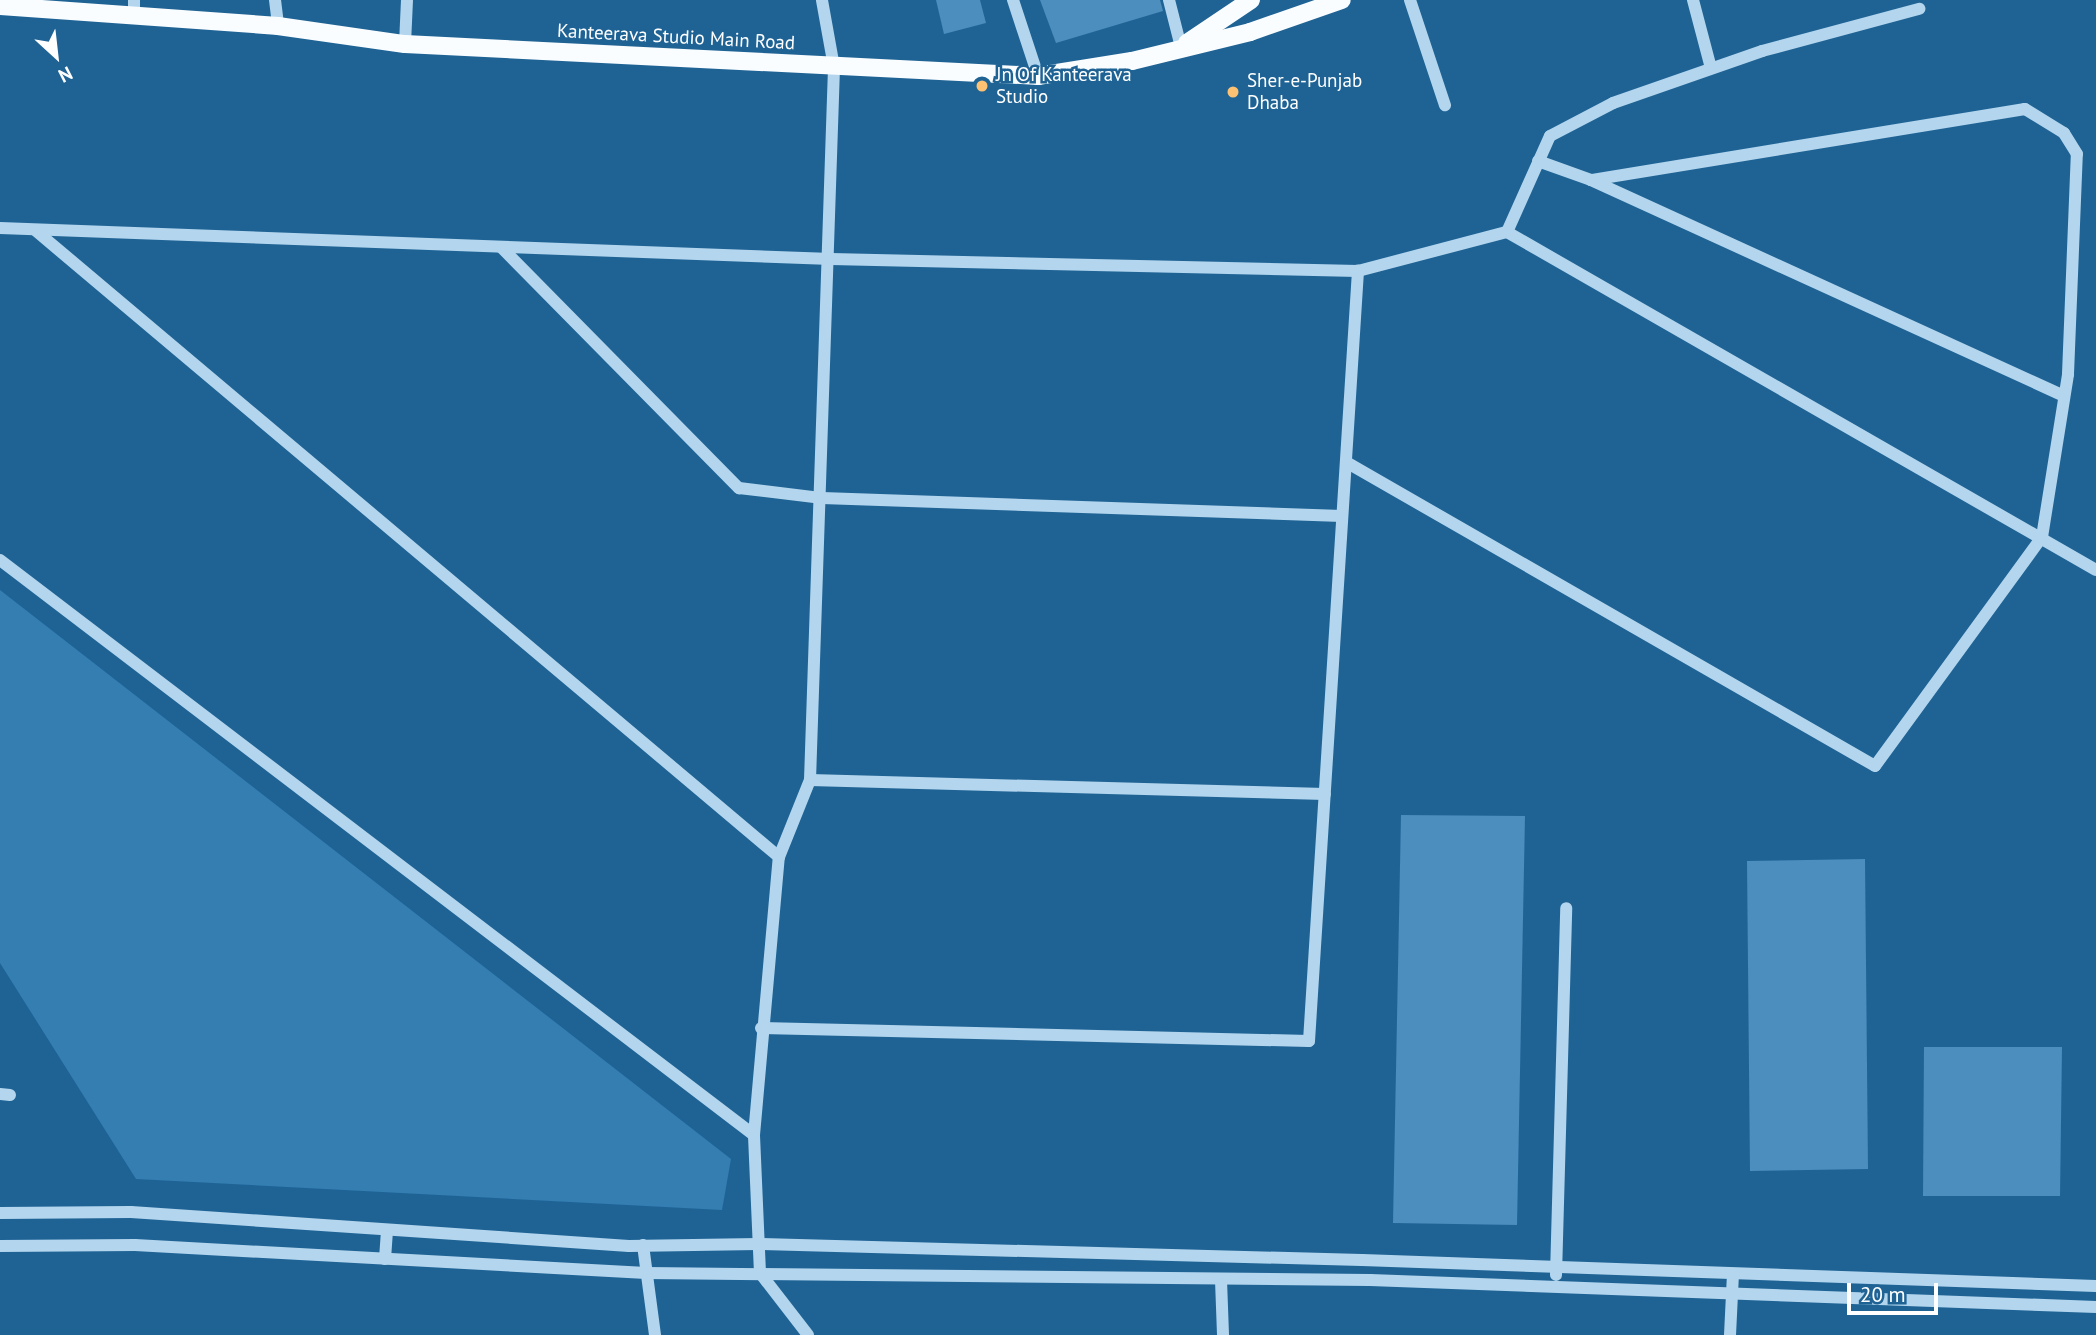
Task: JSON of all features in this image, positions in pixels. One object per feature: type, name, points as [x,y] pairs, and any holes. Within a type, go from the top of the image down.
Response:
[{"type":"main road","points":[[1181,47],[1251,0]]},
{"type":"main road","name":"Kanteerava Studio Main Road","points":[[0,6],[69,4],[134,7],[405,44],[834,66],[984,69],[1038,76],[1250,32],[1342,0]]},
{"type":"street","points":[[275,0],[278,26]]},
{"type":"street","points":[[405,44],[407,0]]},
{"type":"street","points":[[808,1335],[760,1273],[754,1135],[761,1028],[779,857],[810,780],[831,259],[834,66],[822,0]]},
{"type":"street","points":[[1013,0],[1038,76]]},
{"type":"street","points":[[1169,0],[1181,47]]},
{"type":"street","points":[[1410,0],[1445,105]]},
{"type":"street","points":[[1693,0],[1711,68]]},
{"type":"street","points":[[1507,232],[1550,136],[1613,103],[1711,68],[1919,9]]},
{"type":"street","points":[[1346,462],[1875,766],[2042,537],[2064,396],[2077,154],[2064,133],[2025,109],[1591,180]]},
{"type":"street","points":[[1538,161],[1591,180],[2064,396]]},
{"type":"street","points":[[0,228],[831,259],[1358,271],[1507,232],[2096,570]]},
{"type":"street","points":[[35,230],[779,857]]},
{"type":"street","points":[[501,247],[739,488],[822,498],[1342,516]]},
{"type":"street","points":[[761,1028],[1309,1041],[1358,271]]},
{"type":"street","points":[[0,560],[754,1135]]},
{"type":"street","points":[[810,780],[1325,794]]},
{"type":"street","points":[[1556,1287],[1566,908]]},
{"type":"street","points":[[0,1213],[131,1212],[387,1231],[643,1245],[758,1244],[2096,1286]]},
{"type":"street","points":[[385,1259],[387,1231]]},
{"type":"street","points":[[0,1246],[135,1245],[646,1273],[1556,1287],[2096,1307]]},
{"type":"street","points":[[643,1245],[655,1335]]},
{"type":"street","points":[[1730,1335],[1733,1274]]},
{"type":"street","points":[[1221,1280],[1223,1335]]},
{"type":"street","points":[[1954,1301],[1956,1281]]},
{"type":"shaded area","points":[[0,590],[731,1159],[722,1210],[136,1179],[0,963]]},
{"type":"building","points":[[936,0],[980,0],[986,23],[944,34]]},
{"type":"building","points":[[1040,0],[1160,0],[1163,11],[1056,43]]},
{"type":"building","points":[[1401,815],[1525,816],[1517,1225],[1393,1223]]},
{"type":"building","points":[[1865,859],[1868,1169],[1750,1171],[1747,861]]},
{"type":"building","points":[[1924,1047],[2062,1047],[2060,1196],[1923,1196]]},
{"type":"place","name":"Jn Of Kanteerava Studio","points":[[982,86]]},
{"type":"place","name":"Sher-e-Punjab Dhaba","points":[[1233,92]]}]
